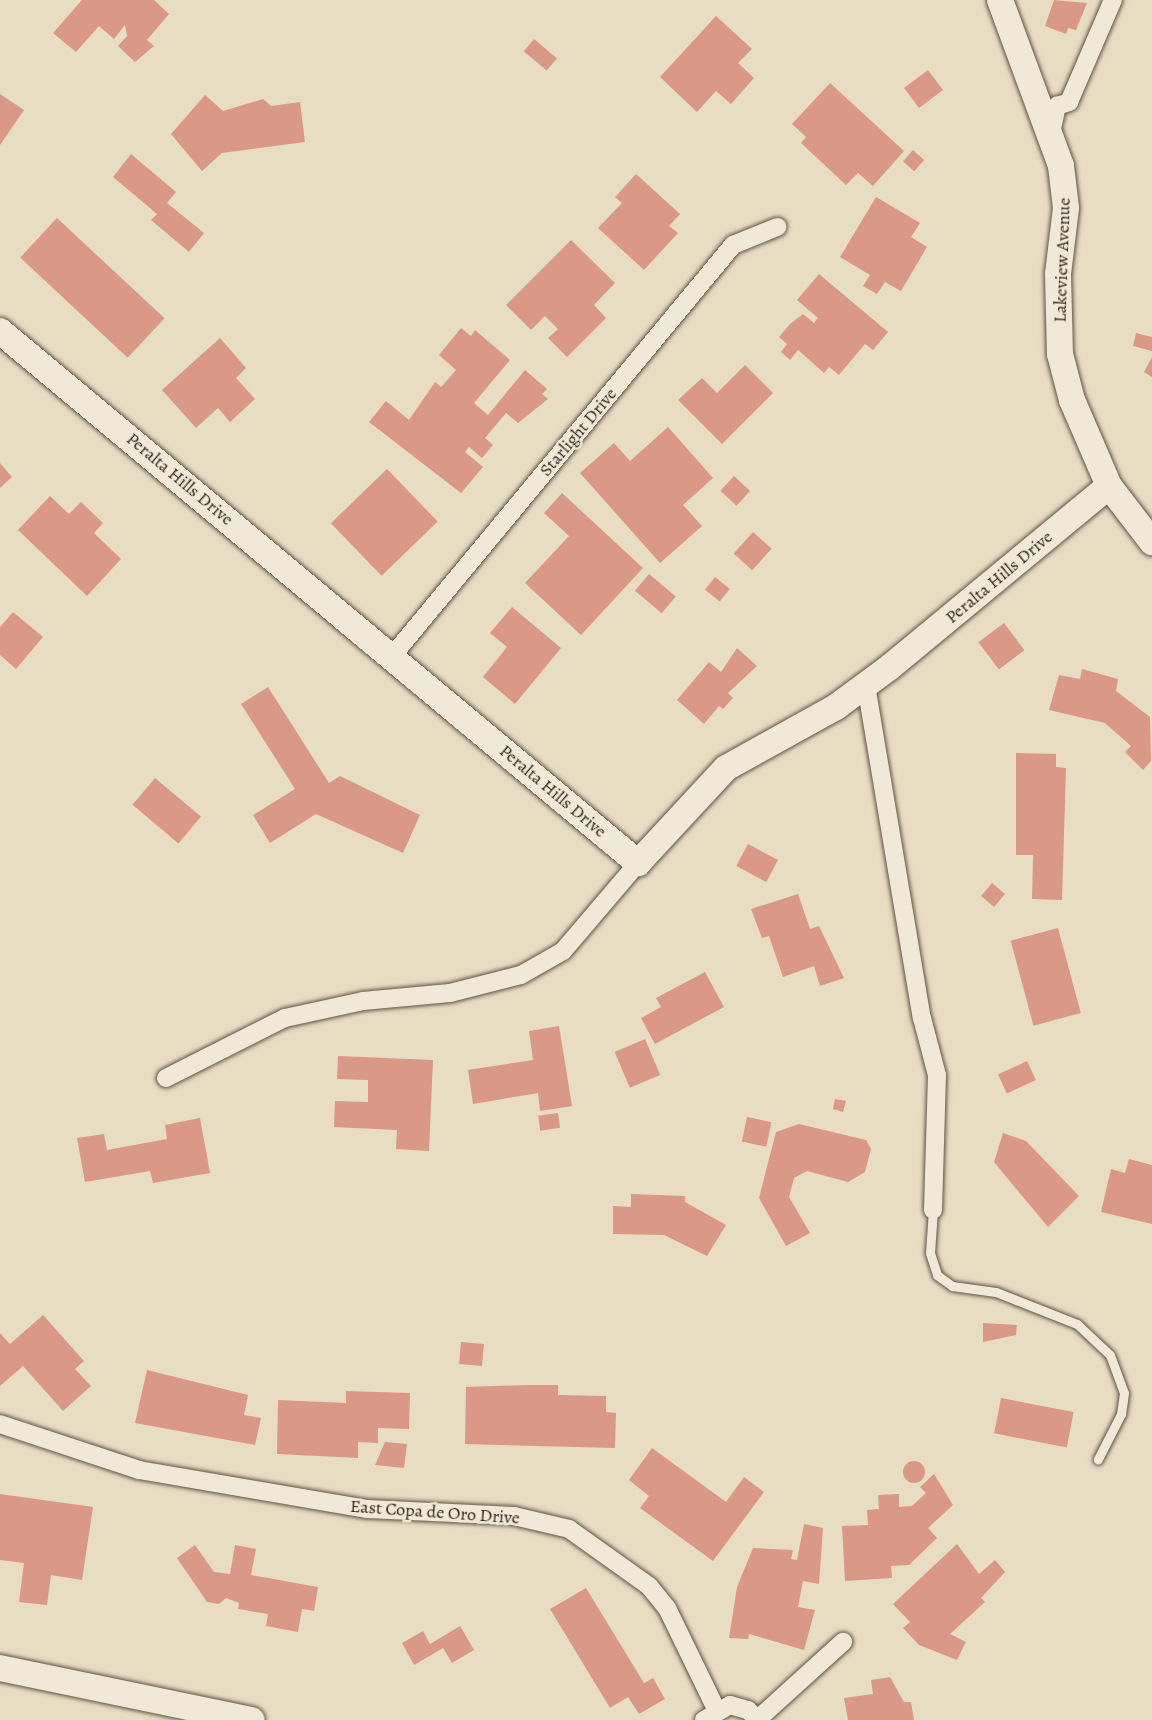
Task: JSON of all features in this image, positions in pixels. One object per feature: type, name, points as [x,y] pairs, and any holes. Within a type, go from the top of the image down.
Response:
[{"type":"street","name":"Lakeview Avenue","points":[[1000,0],[1052,129],[1066,208],[1058,274],[1060,354],[1072,400],[1109,486],[1152,542]]},
{"type":"street","points":[[1052,129],[1057,106],[1069,102],[1113,0]]},
{"type":"street","name":"Starlight Drive","points":[[393,655],[733,245],[777,227]]},
{"type":"street","name":"Peralta Hills Drive","points":[[0,331],[393,655],[638,863],[726,768],[866,685],[1109,486]]},
{"type":"street","points":[[866,685],[922,1018],[937,1075],[933,1210]]},
{"type":"street","points":[[166,1078],[285,1018],[363,1001],[450,993],[521,975],[563,951],[638,863]]},
{"type":"street","name":"East Copa de Oro Drive","points":[[0,1424],[139,1470],[368,1509],[514,1516],[569,1529],[649,1586],[671,1616],[710,1714]]},
{"type":"street","points":[[710,1714],[739,1706],[758,1720],[843,1642]]},
{"type":"street","points":[[0,1668],[252,1720]]},
{"type":"lane","points":[[933,1210],[930,1253],[937,1275],[952,1286],[996,1292],[1069,1320],[1110,1355],[1124,1393],[1121,1414],[1098,1459]]},
{"type":"building","points":[[82,0],[154,0],[169,14],[147,40],[154,46],[135,62],[118,46],[127,36],[125,25],[114,39],[99,26],[76,52],[53,33]]},
{"type":"building","points":[[1054,0],[1087,3],[1076,30],[1068,28],[1066,34],[1045,26]]},
{"type":"building","points":[[716,16],[752,49],[738,63],[754,78],[731,104],[716,91],[697,112],[660,77]]},
{"type":"building","points":[[534,39],[557,58],[547,71],[524,51]]},
{"type":"building","points":[[928,70],[943,90],[919,108],[904,88]]},
{"type":"building","points":[[830,83],[904,151],[873,186],[858,173],[846,185],[801,143],[806,137],[792,124]]},
{"type":"building","points":[[0,94],[24,110],[0,145]]},
{"type":"building","points":[[205,95],[223,111],[263,99],[271,106],[300,102],[305,142],[222,153],[202,171],[171,134]]},
{"type":"building","points":[[913,150],[924,160],[914,171],[903,161]]},
{"type":"building","points":[[131,154],[176,192],[167,203],[204,233],[189,252],[151,220],[157,214],[113,177]]},
{"type":"building","points":[[636,174],[680,214],[669,226],[678,233],[644,270],[598,228],[622,203],[615,197]]},
{"type":"building","points":[[876,197],[920,223],[911,237],[927,247],[901,291],[885,282],[877,294],[863,286],[870,275],[840,257]]},
{"type":"building","points":[[57,218],[165,318],[128,358],[20,257]]},
{"type":"building","points":[[571,240],[615,283],[594,305],[606,318],[567,357],[548,338],[558,329],[545,316],[531,330],[506,305]]},
{"type":"building","points":[[819,274],[888,332],[873,350],[865,344],[839,375],[829,367],[824,373],[798,350],[790,360],[781,352],[787,344],[779,337],[790,324],[803,314],[814,323],[818,318],[797,300]]},
{"type":"building","points":[[461,328],[471,336],[475,330],[510,360],[474,403],[488,415],[525,370],[547,389],[542,394],[548,399],[518,423],[506,413],[485,438],[493,445],[482,458],[469,447],[465,452],[483,467],[461,493],[369,422],[386,401],[409,420],[435,382],[441,387],[456,370],[439,355]]},
{"type":"building","points":[[1136,333],[1152,337],[1152,351],[1133,346]]},
{"type":"building","points":[[220,338],[246,368],[236,378],[255,399],[230,422],[218,408],[196,428],[162,390]]},
{"type":"building","points":[[1152,357],[1152,377],[1144,372]]},
{"type":"building","points":[[745,365],[773,393],[722,444],[678,400],[702,378],[717,393]]},
{"type":"building","points":[[668,427],[713,478],[683,505],[702,526],[660,563],[580,473],[614,443],[630,461]]},
{"type":"building","points":[[0,463],[12,477],[0,488]]},
{"type":"building","points":[[387,469],[438,522],[382,576],[331,523]]},
{"type":"building","points":[[734,476],[750,491],[736,506],[720,491]]},
{"type":"building","points":[[562,493],[643,568],[581,635],[525,583],[569,536],[544,513]]},
{"type":"building","points":[[50,496],[69,514],[81,502],[103,523],[94,533],[121,559],[87,596],[18,530]]},
{"type":"building","points":[[753,532],[772,549],[752,570],[734,554]]},
{"type":"building","points":[[649,574],[676,596],[662,613],[635,591]]},
{"type":"building","points":[[715,577],[730,589],[720,601],[705,589]]},
{"type":"building","points":[[512,607],[561,648],[515,704],[483,677],[507,647],[490,633]]},
{"type":"building","points":[[13,612],[43,637],[16,669],[0,655],[0,627]]},
{"type":"building","points":[[1004,623],[1024,650],[999,669],[978,642]]},
{"type":"building","points":[[737,648],[757,666],[728,693],[733,698],[723,709],[719,706],[704,724],[677,700],[709,662],[721,672]]},
{"type":"building","points":[[1082,669],[1118,679],[1116,691],[1150,717],[1151,761],[1143,770],[1125,752],[1131,746],[1105,723],[1049,710],[1059,675],[1080,679]]},
{"type":"building","points":[[268,687],[329,783],[340,776],[420,815],[403,853],[316,814],[270,843],[253,815],[295,789],[241,704]]},
{"type":"building","points":[[1016,753],[1056,754],[1056,767],[1066,768],[1062,900],[1032,899],[1033,855],[1016,855]]},
{"type":"building","points":[[155,778],[201,817],[178,843],[133,805]]},
{"type":"building","points":[[748,844],[778,860],[766,882],[736,866]]},
{"type":"building","points":[[992,883],[1005,894],[994,907],[981,896]]},
{"type":"building","points":[[798,894],[810,929],[819,926],[844,978],[820,986],[814,966],[783,977],[769,936],[762,938],[751,909]]},
{"type":"building","points":[[1058,928],[1081,1013],[1033,1026],[1011,941]]},
{"type":"building","points":[[705,972],[724,1007],[655,1044],[641,1018],[661,1007],[656,998]]},
{"type":"building","points":[[559,1026],[572,1106],[540,1111],[538,1093],[473,1104],[468,1070],[533,1060],[529,1031]]},
{"type":"building","points":[[645,1039],[660,1075],[630,1088],[615,1052]]},
{"type":"building","points":[[338,1056],[433,1060],[429,1151],[396,1149],[397,1130],[334,1127],[335,1101],[368,1102],[368,1080],[337,1079]]},
{"type":"building","points":[[1027,1061],[1036,1080],[1007,1094],[998,1075]]},
{"type":"building","points":[[835,1099],[846,1101],[843,1112],[833,1109]]},
{"type":"building","points":[[558,1113],[560,1128],[540,1131],[538,1116]]},
{"type":"building","points":[[747,1117],[771,1122],[766,1147],[742,1141]]},
{"type":"building","points":[[200,1118],[210,1173],[153,1183],[150,1171],[85,1182],[77,1138],[104,1134],[107,1150],[167,1139],[165,1125]]},
{"type":"building","points":[[799,1124],[866,1140],[871,1149],[865,1172],[848,1182],[807,1171],[794,1178],[789,1197],[810,1233],[786,1246],[759,1198],[776,1132]]},
{"type":"building","points":[[1003,1133],[1026,1141],[1079,1196],[1048,1227],[994,1162]]},
{"type":"building","points":[[1129,1159],[1152,1165],[1152,1224],[1101,1212],[1111,1169],[1125,1173]]},
{"type":"building","points":[[631,1194],[685,1196],[685,1202],[726,1225],[707,1256],[664,1235],[613,1234],[613,1206],[631,1207]]},
{"type":"building","points":[[43,1315],[84,1361],[75,1369],[91,1386],[63,1411],[23,1366],[0,1386],[0,1333],[10,1344]]},
{"type":"building","points":[[983,1323],[1017,1325],[1016,1335],[983,1342]]},
{"type":"building","points":[[461,1342],[484,1344],[482,1366],[459,1364]]},
{"type":"building","points":[[147,1370],[248,1395],[244,1415],[261,1418],[255,1445],[135,1423]]},
{"type":"building","points":[[558,1385],[558,1395],[606,1396],[606,1412],[616,1413],[615,1448],[465,1444],[466,1387]]},
{"type":"building","points":[[346,1391],[410,1393],[409,1429],[378,1428],[378,1443],[358,1442],[358,1458],[277,1454],[278,1400],[346,1403]]},
{"type":"building","points":[[1001,1398],[1074,1412],[1067,1447],[994,1433]]},
{"type":"building","points":[[385,1442],[407,1444],[404,1468],[375,1465]]},
{"type":"building","points":[[652,1448],[726,1502],[744,1477],[764,1492],[713,1561],[640,1508],[649,1496],[629,1480]]},
{"type":"building","points":[[910,1461],[918,1461],[925,1468],[925,1476],[918,1483],[910,1483],[903,1476],[903,1468]]},
{"type":"building","points":[[934,1474],[953,1505],[928,1528],[937,1538],[909,1565],[891,1566],[892,1578],[845,1581],[842,1526],[868,1525],[867,1510],[879,1509],[878,1495],[899,1494],[899,1507],[912,1506],[926,1493],[920,1487]]},
{"type":"building","points":[[0,1494],[93,1507],[82,1580],[51,1575],[47,1605],[19,1602],[24,1563],[0,1560]]},
{"type":"building","points":[[804,1524],[823,1528],[819,1584],[803,1581],[798,1607],[815,1610],[804,1650],[749,1634],[748,1639],[729,1638],[737,1587],[753,1548],[793,1550],[791,1559],[797,1560]]},
{"type":"building","points":[[957,1544],[979,1574],[995,1560],[1005,1572],[981,1598],[985,1602],[950,1634],[966,1642],[957,1660],[919,1645],[903,1628],[910,1622],[893,1604]]},
{"type":"building","points":[[195,1545],[214,1572],[230,1574],[235,1545],[256,1549],[251,1575],[318,1587],[314,1611],[302,1609],[298,1632],[266,1626],[268,1614],[238,1609],[239,1603],[226,1598],[219,1604],[207,1602],[177,1558]]},
{"type":"building","points":[[586,1588],[644,1683],[653,1678],[665,1699],[639,1714],[628,1697],[610,1708],[550,1609]]},
{"type":"building","points":[[460,1626],[474,1650],[452,1663],[443,1648],[414,1665],[402,1643],[423,1631],[430,1644]]},
{"type":"building","points":[[890,1677],[904,1702],[911,1702],[914,1720],[848,1720],[844,1698],[873,1694],[871,1680]]}]
